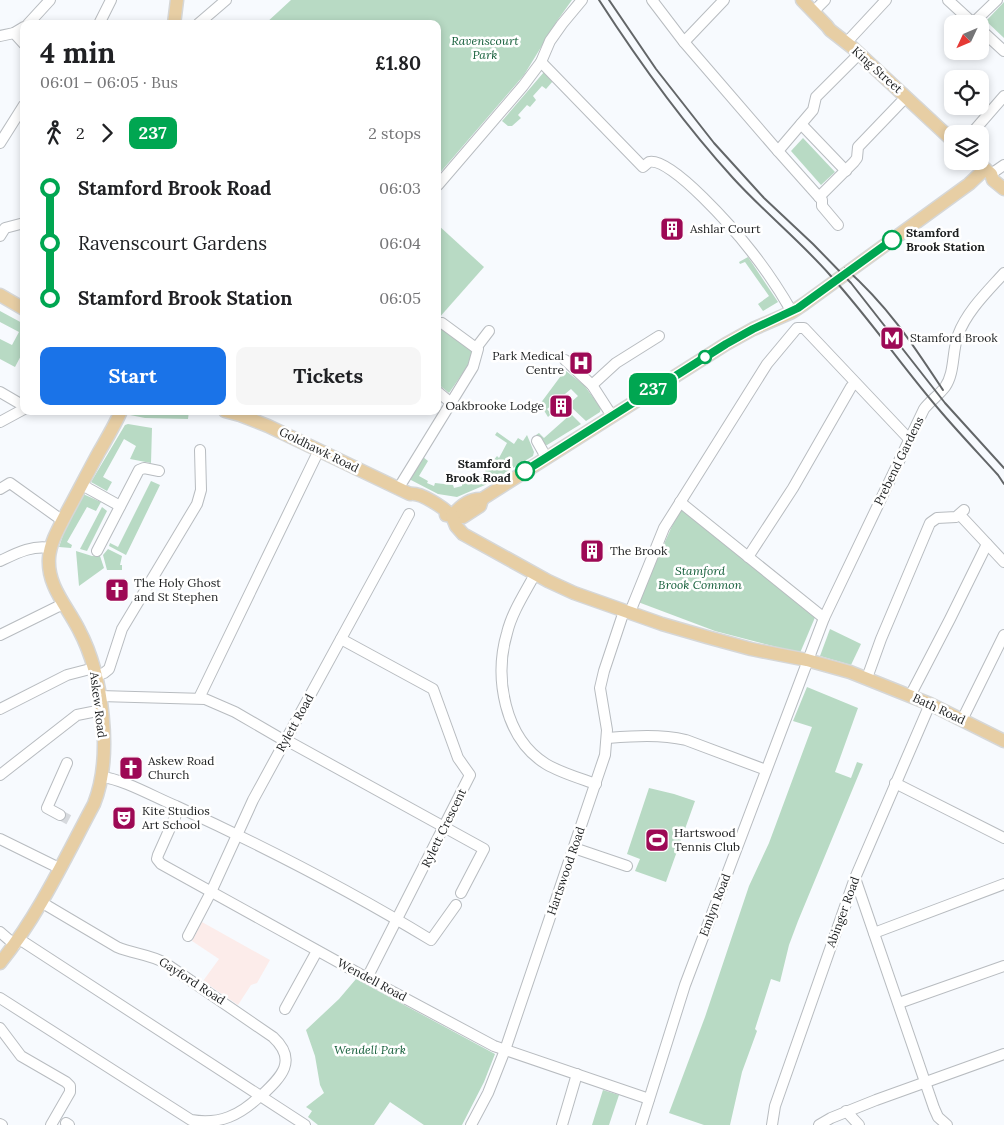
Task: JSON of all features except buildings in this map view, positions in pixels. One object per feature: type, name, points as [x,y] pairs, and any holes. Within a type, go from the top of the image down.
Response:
[{"type":"main road","points":[[174,20],[177,0]]},
{"type":"main road","name":"King Street","points":[[802,0],[830,30],[859,54],[944,133]]},
{"type":"main road","points":[[870,679],[807,660],[743,647],[662,624],[574,593],[535,574],[463,534],[456,526],[452,516],[458,508],[475,498],[482,499],[733,340],[792,312],[962,190],[982,170]]},
{"type":"main road","points":[[986,170],[993,180],[1004,189]]},
{"type":"main road","points":[[988,170],[1004,180]]},
{"type":"main road","points":[[0,296],[20,307]]},
{"type":"main road","name":"Askew Road","points":[[0,963],[17,942],[60,868],[77,824],[94,804],[102,777],[102,710],[95,672],[79,630],[63,604],[50,577],[49,561],[50,548],[63,521],[121,415]]},
{"type":"main road","name":"Goldhawk Road","points":[[240,415],[268,426],[404,492],[416,493],[445,509],[452,516]]},
{"type":"main road","name":"Bath Road","points":[[870,679],[930,704],[1004,741]]},
{"type":"street","points":[[32,20],[50,0]]},
{"type":"street","points":[[101,20],[111,0]]},
{"type":"street","points":[[203,20],[226,0]]},
{"type":"street","points":[[441,182],[523,86],[540,62],[555,34],[582,0]]},
{"type":"street","points":[[652,0],[684,42],[822,200],[822,206],[838,224]]},
{"type":"street","points":[[684,42],[724,0]]},
{"type":"street","points":[[813,12],[825,0]]},
{"type":"street","points":[[846,43],[886,0]]},
{"type":"street","points":[[948,0],[964,15]]},
{"type":"street","points":[[983,15],[997,0]]},
{"type":"street","points":[[0,36],[14,33],[20,29]]},
{"type":"street","points":[[14,33],[20,40]]},
{"type":"street","points":[[989,37],[1004,51]]},
{"type":"street","points":[[778,151],[815,108],[816,97],[859,54]]},
{"type":"street","points":[[540,62],[643,167],[649,162],[658,162],[686,181],[751,250],[792,312]]},
{"type":"street","points":[[979,125],[1004,96]]},
{"type":"street","points":[[819,197],[857,158],[858,147],[906,97]]},
{"type":"street","points":[[0,143],[20,112]]},
{"type":"street","points":[[801,124],[846,171]]},
{"type":"street","points":[[989,167],[1004,165]]},
{"type":"street","points":[[0,236],[5,228],[20,224]]},
{"type":"street","name":"Prebend Gardens","points":[[807,660],[824,618],[909,439],[928,404],[946,386],[952,369],[958,335],[964,323],[972,310],[1004,273]]},
{"type":"street","points":[[404,492],[450,402],[473,367],[478,350],[442,322]]},
{"type":"street","name":"Hartswood Road","points":[[471,1125],[488,1093],[505,1050],[596,784],[605,755],[607,738],[600,688],[604,671],[627,611],[664,528],[767,364],[796,329],[801,327],[855,382]]},
{"type":"street","points":[[476,348],[489,331]]},
{"type":"street","points":[[592,385],[616,363],[659,336]]},
{"type":"street","points":[[565,360],[592,385],[612,416]]},
{"type":"street","points":[[748,557],[793,488],[855,382],[909,439]]},
{"type":"street","points":[[0,392],[20,404]]},
{"type":"street","points":[[441,394],[450,402]]},
{"type":"street","points":[[0,422],[20,410]]},
{"type":"street","points":[[537,441],[546,458]]},
{"type":"street","points":[[0,709],[67,675],[104,673],[109,669],[122,629],[198,504],[201,490],[200,450]]},
{"type":"street","points":[[199,698],[319,450]]},
{"type":"street","points":[[97,551],[141,468],[159,471]]},
{"type":"street","points":[[0,489],[10,483],[63,521]]},
{"type":"street","points":[[82,485],[120,506]]},
{"type":"street","points":[[680,502],[824,618]]},
{"type":"street","name":"Rylett Road","points":[[188,936],[211,892],[253,800],[409,514]]},
{"type":"street","points":[[870,679],[881,638],[930,523],[937,518],[955,518],[962,514],[1004,562]]},
{"type":"street","points":[[910,696],[987,544]]},
{"type":"street","points":[[0,561],[28,549],[38,547],[50,548]]},
{"type":"street","points":[[535,574],[510,624],[504,645],[502,676],[509,718],[520,740],[541,760],[564,773],[596,784]]},
{"type":"street","points":[[0,635],[63,604]]},
{"type":"street","points":[[962,720],[1004,635]]},
{"type":"street","name":"Rylett Crescent","points":[[341,639],[436,692],[458,758],[470,775],[367,978]]},
{"type":"street","name":"Emlyn Road","points":[[641,1125],[685,985],[807,660]]},
{"type":"street","points":[[100,696],[199,698],[210,700],[235,712],[484,849],[461,893]]},
{"type":"street","name":"Abinger Road","points":[[772,1125],[775,1106],[855,878],[930,704]]},
{"type":"street","points":[[0,775],[77,715],[102,710]]},
{"type":"street","points":[[607,738],[661,735],[674,737],[766,770]]},
{"type":"street","points":[[60,815],[48,808],[67,763]]},
{"type":"street","points":[[102,777],[113,779],[237,834],[397,919],[431,940],[456,905]]},
{"type":"street","points":[[895,784],[1004,838]]},
{"type":"street","name":"Wendell Road","points":[[179,808],[158,859],[161,864],[317,951],[494,1046],[649,1099]]},
{"type":"street","points":[[0,839],[60,868]]},
{"type":"street","points":[[574,848],[627,866]]},
{"type":"street","points":[[855,878],[934,1108],[938,1117],[947,1125]]},
{"type":"street","points":[[874,934],[1004,884]]},
{"type":"street","name":"Gayford Road","points":[[0,998],[191,1120],[212,1122],[226,1120],[260,1096],[280,1078],[285,1067],[283,1049],[273,1037],[160,960],[149,955],[117,947],[41,902]]},
{"type":"street","points":[[0,932],[304,1125]]},
{"type":"street","points":[[285,1009],[317,951]]},
{"type":"street","points":[[899,1003],[1004,966]]},
{"type":"street","points":[[0,1028],[21,1056],[70,1086],[70,1092],[51,1125]]},
{"type":"street","points":[[820,1125],[846,1111],[1004,1054]]},
{"type":"street","points":[[562,1125],[577,1074]]},
{"type":"street","points":[[846,1111],[859,1125]]},
{"type":"shaded area","points":[[202,922],[270,960],[257,983],[251,985],[238,1005],[203,981],[219,959],[192,941]]},
{"type":"green space","name":"Ravenscourt Park","points":[[291,0],[572,0],[524,75],[441,172],[441,20],[269,20]]},
{"type":"green space","points":[[1004,2],[1004,38],[989,24],[989,18]]},
{"type":"green space","points":[[544,72],[553,81],[546,89],[542,86],[533,96],[536,100],[530,107],[527,105],[518,115],[521,118],[512,126],[508,126],[502,121]]},
{"type":"green space","points":[[803,138],[835,172],[821,185],[791,151]]},
{"type":"green space","points":[[441,228],[484,267],[441,316]]},
{"type":"green space","points":[[748,257],[778,302],[763,311],[758,304],[769,296],[745,262],[740,264],[739,262]]},
{"type":"green space","points":[[0,311],[20,322],[20,358],[15,367],[0,359],[0,339],[12,345],[19,332],[0,322]]},
{"type":"green space","points":[[441,326],[474,353],[449,393],[441,386]]},
{"type":"green space","points":[[566,371],[584,385],[601,408],[600,412],[586,421],[571,407],[570,403],[578,396],[571,389],[547,409],[551,414],[548,417],[540,404]]},
{"type":"green space","points":[[571,414],[581,424],[547,445],[542,444],[536,435],[539,433],[544,438]]},
{"type":"green space","points":[[130,415],[188,415],[188,419],[145,418]]},
{"type":"green space","points":[[125,425],[152,428],[151,463],[130,459],[136,446],[124,439],[103,477],[112,482],[107,491],[91,482]]},
{"type":"green space","points":[[497,432],[514,444],[518,438],[523,441],[527,435],[534,452],[533,456],[485,485],[457,497],[438,494],[409,479],[423,457],[428,461],[419,476],[434,486],[435,483],[453,485],[454,488],[462,486],[462,483],[479,475],[481,477],[487,473],[485,471],[497,456],[499,458],[507,443],[495,435]]},
{"type":"green space","points":[[151,481],[160,485],[126,555],[109,546],[110,543],[118,547]]},
{"type":"green space","points":[[83,494],[101,502],[96,511],[87,507],[67,542],[72,545],[71,548],[59,547],[65,529]]},
{"type":"green space","name":"Stamford Brook Common","points":[[681,506],[816,615],[800,653],[715,631],[638,602]]},
{"type":"green space","points":[[102,507],[107,511],[87,551],[80,549]]},
{"type":"green space","points":[[108,549],[122,556],[120,565],[122,565],[122,570],[107,570],[103,555]]},
{"type":"green space","points":[[76,551],[92,556],[100,556],[104,568],[79,586]]},
{"type":"green space","points":[[830,629],[861,644],[851,665],[820,656]]},
{"type":"green space","points":[[807,687],[858,708],[835,772],[851,778],[857,762],[863,764],[798,921],[789,945],[780,982],[771,979],[755,1029],[757,1031],[742,1072],[730,1125],[704,1125],[669,1113],[705,1017],[749,886],[769,843],[812,727],[793,721]]},
{"type":"green space","name":"Hartswood Tennis Club","points":[[649,788],[695,801],[666,882],[635,871],[640,859],[627,854]]},
{"type":"green space","name":"Wendell Park","points":[[356,979],[495,1054],[484,1082],[462,1125],[424,1125],[390,1102],[374,1125],[318,1125],[308,1117],[312,1111],[306,1107],[324,1093],[320,1085],[315,1056],[306,1030],[339,999]]},
{"type":"green space","points":[[603,1090],[619,1095],[609,1125],[592,1125]]},
{"type":"tunnel","points":[[60,815],[73,822]]},
{"type":"railway","points":[[599,0],[646,69],[697,136],[745,191],[807,250],[830,275],[928,396],[1004,484]]},
{"type":"railway","points":[[609,0],[656,69],[714,143],[764,198],[851,283],[945,403],[1004,468]]},
{"type":"railway","points":[[845,268],[887,311],[943,390]]},
{"type":"bus line","name":"237","points":[[525,471],[726,344],[765,323],[792,312],[892,240]]},
{"type":"place","name":"Ashlar Court","points":[[672,229]]},
{"type":"place","name":"Stamford Brook Station","points":[[892,240]]},
{"type":"place","name":"Stamford Brook","points":[[892,338]]},
{"type":"place","name":"Park Medical Centre","points":[[581,363]]},
{"type":"place","name":"Oakbrooke Lodge","points":[[561,406]]},
{"type":"place","name":"Stamford Brook Road","points":[[525,471]]},
{"type":"place","name":"The Brook","points":[[592,551]]},
{"type":"place","name":"The Holy Ghost and St Stephen","points":[[117,590]]},
{"type":"place","name":"Askew Road Church","points":[[131,768]]},
{"type":"place","name":"Kite Studios Art School","points":[[124,818]]},
{"type":"place","name":"Hartswood Tennis Club","points":[[657,840]]}]
